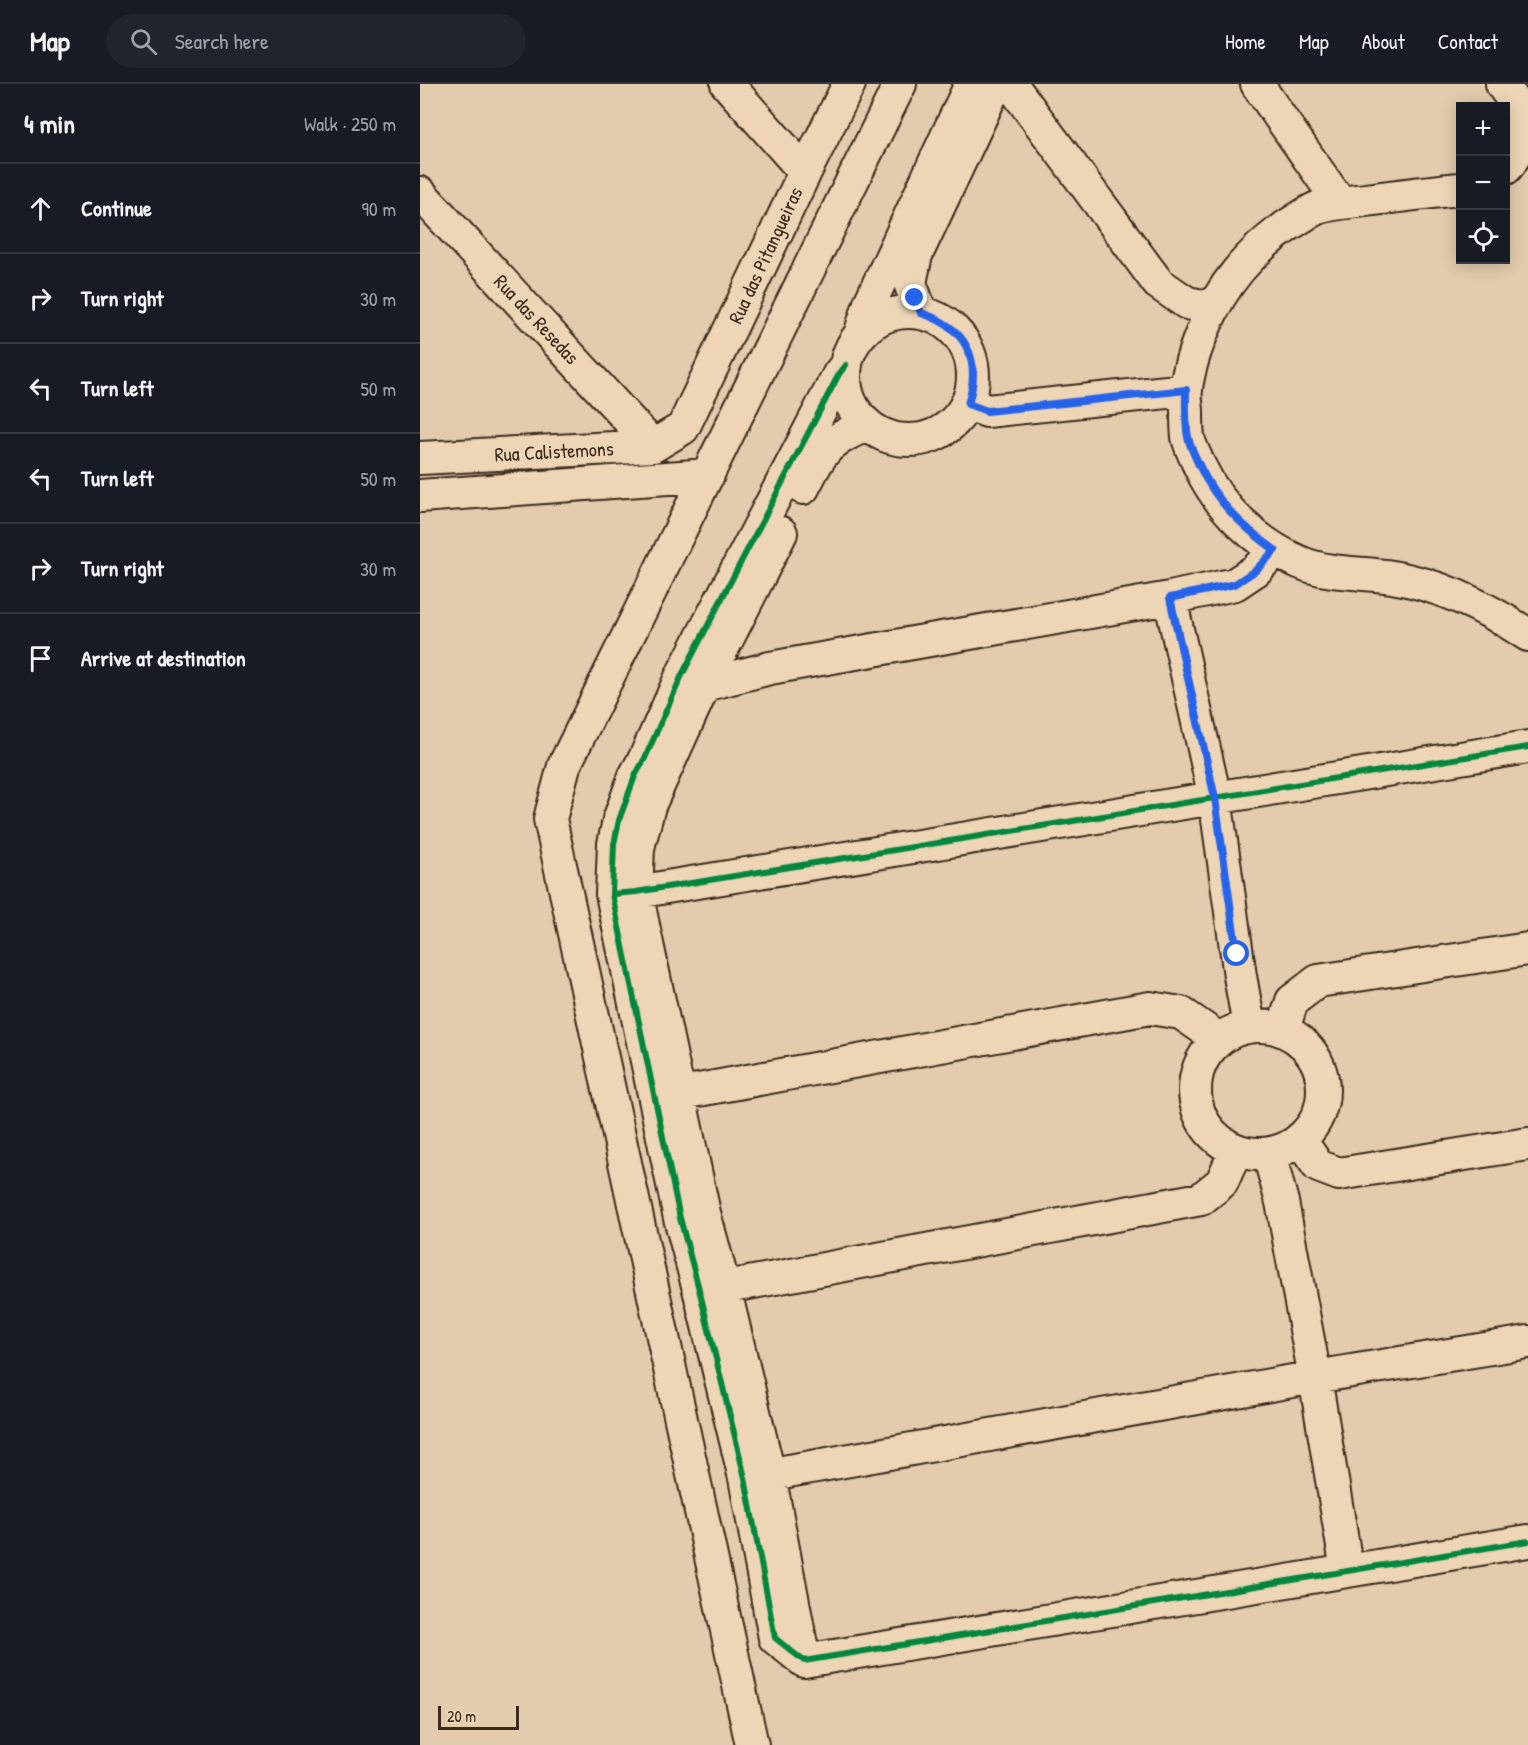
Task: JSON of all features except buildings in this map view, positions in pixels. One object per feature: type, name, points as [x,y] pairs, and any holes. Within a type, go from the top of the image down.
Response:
[{"type":"street","points":[[727,84],[805,172]]},
{"type":"street","name":"Rua das Pitangueiras","points":[[683,428],[849,84]]},
{"type":"street","points":[[752,1745],[550,819],[564,766],[900,84]]},
{"type":"street","points":[[860,335],[870,303],[971,84]]},
{"type":"street","points":[[921,313],[910,283],[916,255],[996,84]]},
{"type":"street","points":[[1011,84],[1158,283],[1187,303],[1213,308]]},
{"type":"street","points":[[1257,84],[1340,203]]},
{"type":"street","points":[[1502,84],[1516,105],[1521,129],[1516,153],[1510,162]]},
{"type":"street","points":[[1456,190],[1340,203],[1317,208],[1268,240],[1247,260],[1229,283],[1213,308],[1198,343],[1186,390],[1188,438],[1218,498],[1252,534],[1275,550],[1325,571],[1392,577],[1439,588],[1489,610],[1528,635]]},
{"type":"street","name":"Rua das Resedas","points":[[420,193],[653,446]]},
{"type":"street","points":[[904,312],[921,313],[937,318],[951,327],[963,340],[974,371],[973,388],[968,404],[959,418],[946,429],[931,437],[898,440],[882,435],[856,413],[845,382],[846,365],[851,349],[872,323],[904,312]]},
{"type":"street","points":[[846,365],[839,374],[693,680],[649,806],[624,893],[668,1096],[704,1213],[712,1290],[804,1661],[1528,1541]]},
{"type":"street","points":[[968,404],[987,411],[1186,390]]},
{"type":"street","points":[[693,680],[817,460],[830,444],[868,425]]},
{"type":"street","name":"Rua Calistemons","points":[[420,458],[653,446],[683,428]]},
{"type":"street","points":[[420,496],[708,475]]},
{"type":"street","points":[[693,680],[1170,598],[1235,584],[1256,570],[1275,550]]},
{"type":"street","points":[[1170,598],[1215,798],[1249,1026]]},
{"type":"street","points":[[624,893],[1528,747]]},
{"type":"street","points":[[1283,1030],[1292,1001],[1318,981],[1528,949]]},
{"type":"street","points":[[668,1096],[1150,1008],[1181,1013],[1219,1039]]},
{"type":"street","points":[[1249,1026],[1266,1026],[1283,1030],[1297,1038],[1318,1064],[1323,1080],[1323,1097],[1319,1113],[1311,1128],[1300,1140],[1285,1149],[1269,1154],[1252,1154],[1236,1150],[1221,1142],[1200,1116],[1195,1100],[1195,1082],[1199,1066],[1207,1052],[1219,1039],[1233,1031],[1249,1026]]},
{"type":"street","points":[[1300,1140],[1318,1166],[1339,1174],[1528,1144]]},
{"type":"street","points":[[712,1290],[1201,1199],[1222,1182],[1236,1150]]},
{"type":"street","points":[[1269,1154],[1282,1202],[1315,1377],[1347,1571]]},
{"type":"street","points":[[757,1476],[1315,1377],[1528,1342]]},
{"type":"cycle path","points":[[846,365],[839,374],[682,675],[635,776],[619,820],[614,844],[612,894],[680,1218],[745,1478],[775,1638],[804,1661],[1528,1541]]},
{"type":"cycle path","points":[[612,894],[636,892],[1528,747]]},
{"type":"route","points":[[915,298],[921,313],[937,318],[951,327],[963,340],[974,371],[973,388],[968,404],[987,411],[1186,390],[1188,438],[1206,478],[1232,515],[1252,534],[1275,550],[1256,570],[1235,584],[1170,598],[1215,798],[1237,954]]}]
